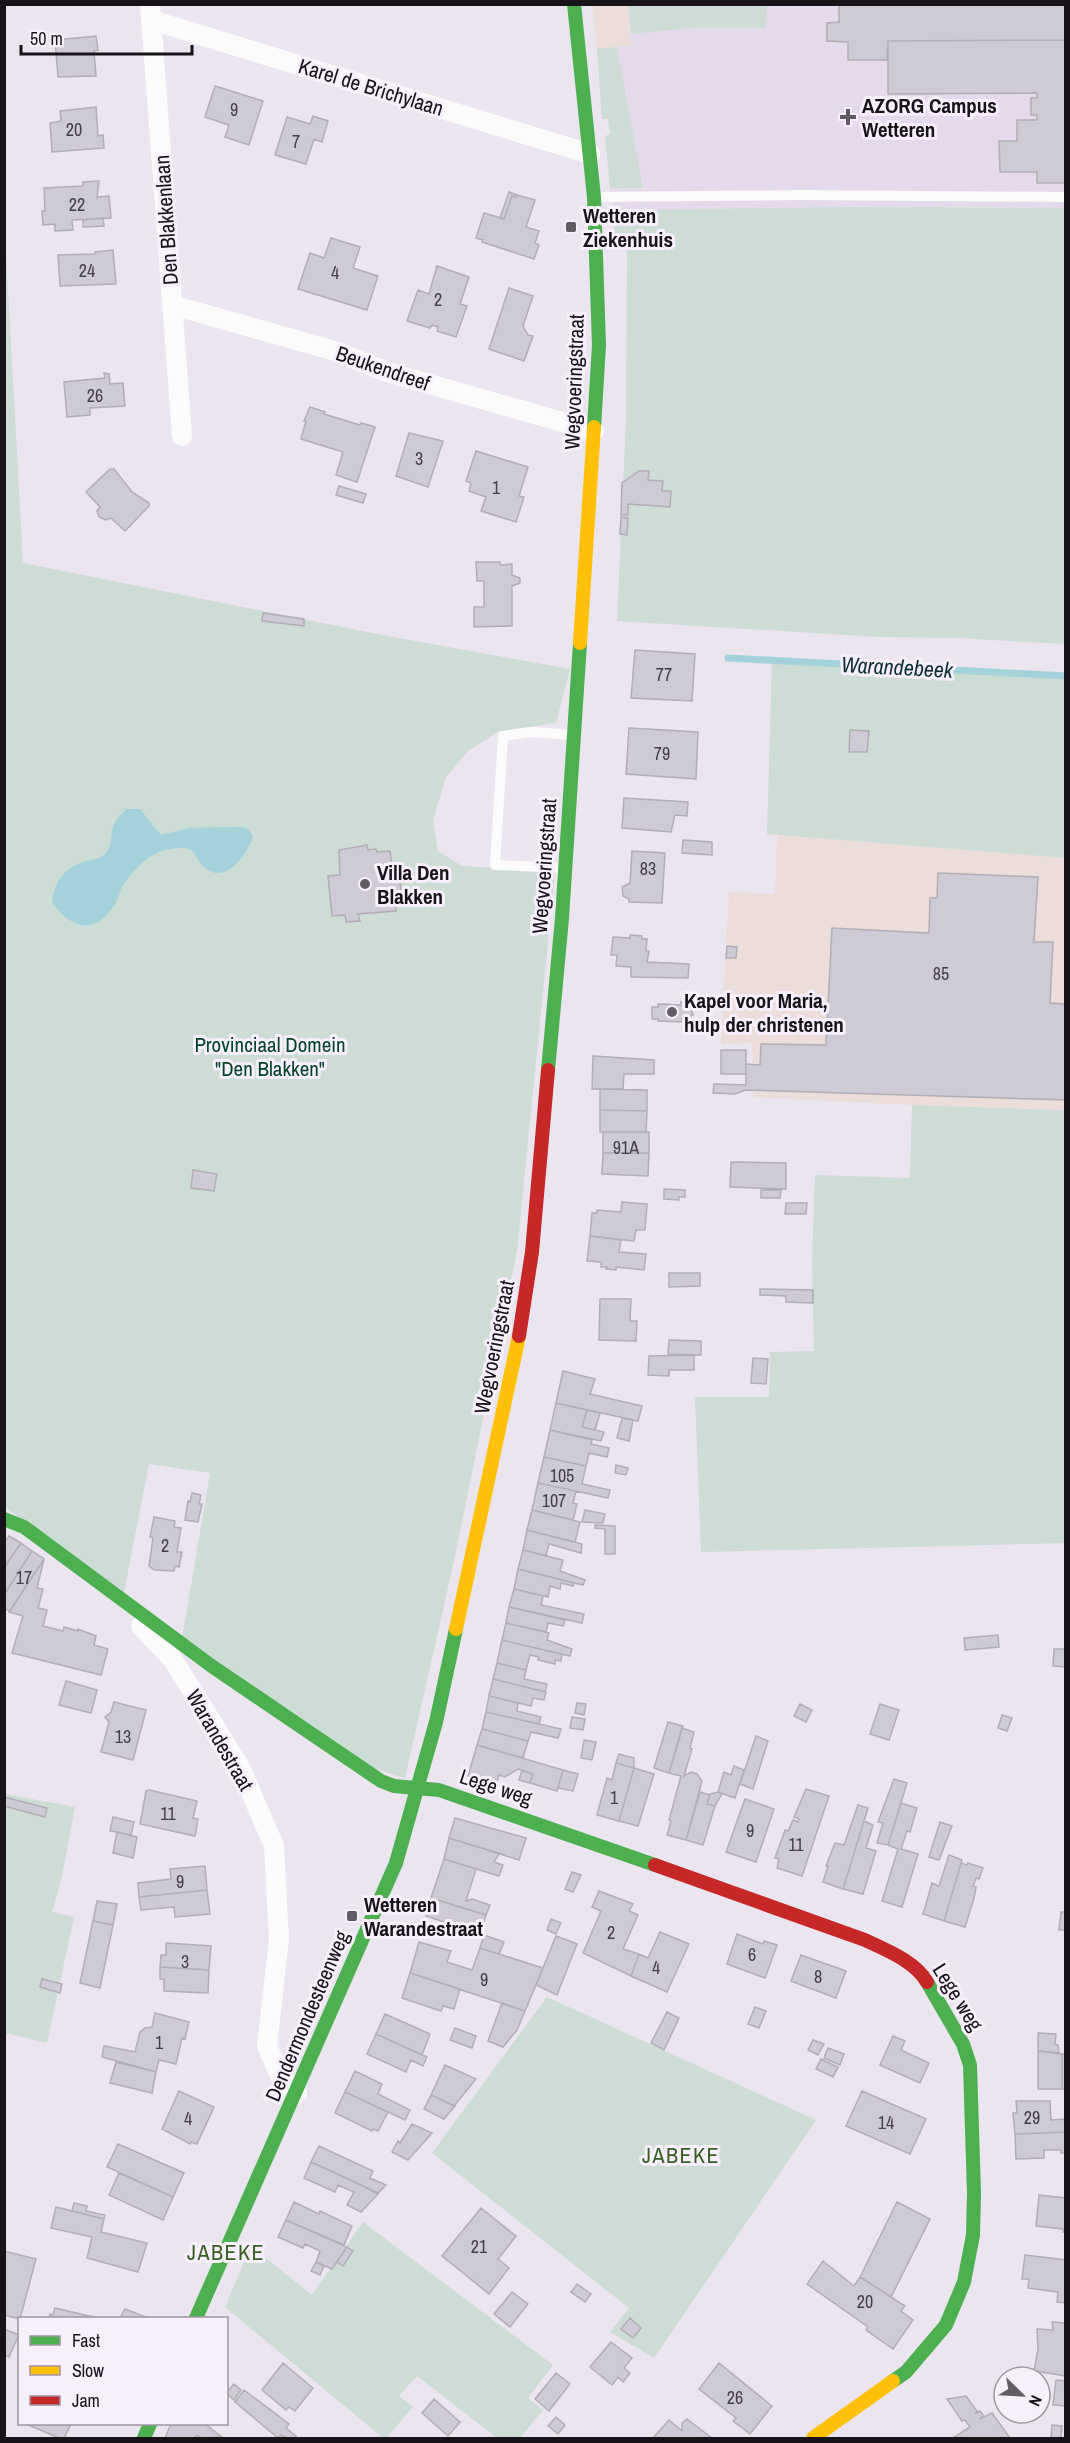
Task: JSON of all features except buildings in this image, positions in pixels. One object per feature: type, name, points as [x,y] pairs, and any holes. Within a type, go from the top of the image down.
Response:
[{"type":"main road","name":"Wegvoeringstraat","points":[[436,1722],[518,1342],[532,1252],[566,868],[599,345],[594,198],[574,4]]},
{"type":"main road","name":"Warandestraat","points":[[4,1519],[24,1527],[213,1667],[381,1780],[394,1786],[419,1787]]},
{"type":"main road","name":"Dendermondesteenweg","points":[[197,2317],[396,1863],[436,1722]]},
{"type":"main road","name":"Lege weg","points":[[419,1787],[439,1790],[588,1840],[884,1948],[923,1974],[954,2025],[970,2065],[972,2106],[974,2214],[973,2235],[964,2282],[946,2325],[906,2372],[813,2439]]},
{"type":"main road","points":[[144,2439],[150,2425]]},
{"type":"street","name":"Karel de Brichylaan","points":[[150,12],[590,154]]},
{"type":"street","name":"Den Blakkenlaan","points":[[150,12],[182,436]]},
{"type":"street","name":"Beukendreef","points":[[172,305],[335,351],[387,372],[594,432]]},
{"type":"street","name":"Warandestraat","points":[[103,1584],[173,1660],[240,1767],[274,1846],[279,1939],[267,2046],[281,2078],[297,2092]]},
{"type":"lane","points":[[594,198],[803,195],[1065,197]]},
{"type":"lane","points":[[566,868],[495,865],[503,736],[532,732],[574,735]]},
{"type":"shaded area","points":[[592,5],[628,5],[632,46],[597,49]]},
{"type":"shaded area","name":"AZORG Campus Wetteren","points":[[767,5],[1065,5],[1065,208],[833,207],[615,210],[610,188],[643,188],[617,47],[632,46],[631,34],[692,28],[766,27]]},
{"type":"shaded area","points":[[777,835],[1065,858],[1065,1110],[753,1097],[752,1043],[721,1044],[729,892],[775,894]]},
{"type":"green space","points":[[628,5],[767,5],[766,28],[692,28],[631,34]]},
{"type":"green space","points":[[617,47],[643,188],[610,188],[605,136],[610,134],[608,119],[602,119],[597,49]]},
{"type":"green space","points":[[845,207],[1065,208],[1065,644],[957,638],[879,637],[617,621],[626,421],[627,245],[614,240],[615,210]]},
{"type":"green space","name":"Provinciaal Domein \"Den Blakken\"","points":[[4,217],[23,563],[382,635],[570,669],[556,723],[499,731],[468,751],[446,777],[433,820],[438,851],[462,866],[555,872],[517,1251],[454,1561],[405,1778],[362,1765],[182,1639],[210,1473],[149,1464],[124,1592],[5,1507]]},
{"type":"green space","points":[[772,658],[1065,678],[1065,858],[767,834]]},
{"type":"green space","points":[[912,1105],[1065,1110],[1065,1543],[701,1552],[695,1397],[769,1397],[770,1352],[814,1351],[812,1262],[815,1175],[910,1178]]},
{"type":"green space","points":[[5,1794],[75,1807],[61,1881],[52,1912],[74,1917],[47,2043],[5,2033]]},
{"type":"green space","points":[[547,1997],[816,2120],[654,2358],[610,2332],[629,2308],[432,2153]]},
{"type":"green space","points":[[363,2222],[553,2365],[528,2398],[543,2410],[520,2438],[497,2438],[417,2376],[399,2396],[413,2407],[386,2438],[383,2438],[225,2307],[251,2246],[312,2295]]},
{"type":"water","points":[[126,809],[140,809],[161,835],[189,828],[239,827],[247,828],[253,836],[235,866],[221,873],[213,872],[203,866],[188,849],[180,848],[159,852],[143,862],[130,876],[121,889],[115,905],[97,922],[81,925],[66,918],[52,902],[59,880],[75,865],[99,858],[107,852],[114,824]]},
{"type":"waterway","name":"Warandebeek","points":[[728,658],[1066,676]]},
{"type":"traffic: fast","points":[[574,4],[594,197],[599,345],[594,427]]},
{"type":"traffic: fast","points":[[548,1070],[562,918],[580,643]]},
{"type":"traffic: fast","points":[[4,1519],[24,1527],[213,1667],[381,1781],[394,1786],[439,1790],[655,1865]]},
{"type":"traffic: fast","points":[[196,2317],[396,1863],[436,1722],[456,1629]]},
{"type":"traffic: fast","points":[[893,2381],[906,2372],[946,2325],[964,2282],[973,2235],[970,2065],[963,2044],[927,1982]]},
{"type":"traffic: fast","points":[[144,2438],[150,2425]]},
{"type":"traffic: slow","points":[[580,643],[594,427]]},
{"type":"traffic: slow","points":[[456,1629],[519,1336]]},
{"type":"traffic: slow","points":[[813,2438],[893,2381]]},
{"type":"traffic: jam","points":[[519,1336],[532,1252],[548,1070]]},
{"type":"traffic: jam","points":[[655,1865],[865,1940],[908,1962],[927,1982]]},
{"type":"place","name":"AZORG Campus Wetteren","points":[[848,117]]},
{"type":"place","name":"Wetteren Ziekenhuis","points":[[571,227]]},
{"type":"place","name":"Villa Den Blakken","points":[[365,884]]},
{"type":"place","name":"Kapel voor Maria, hulp der christenen","points":[[672,1012]]},
{"type":"place","name":"Wetteren Warandestraat","points":[[352,1916]]},
{"type":"district","name":"JABEKE","points":[[681,2155]]},
{"type":"district","name":"JABEKE","points":[[226,2252]]}]
